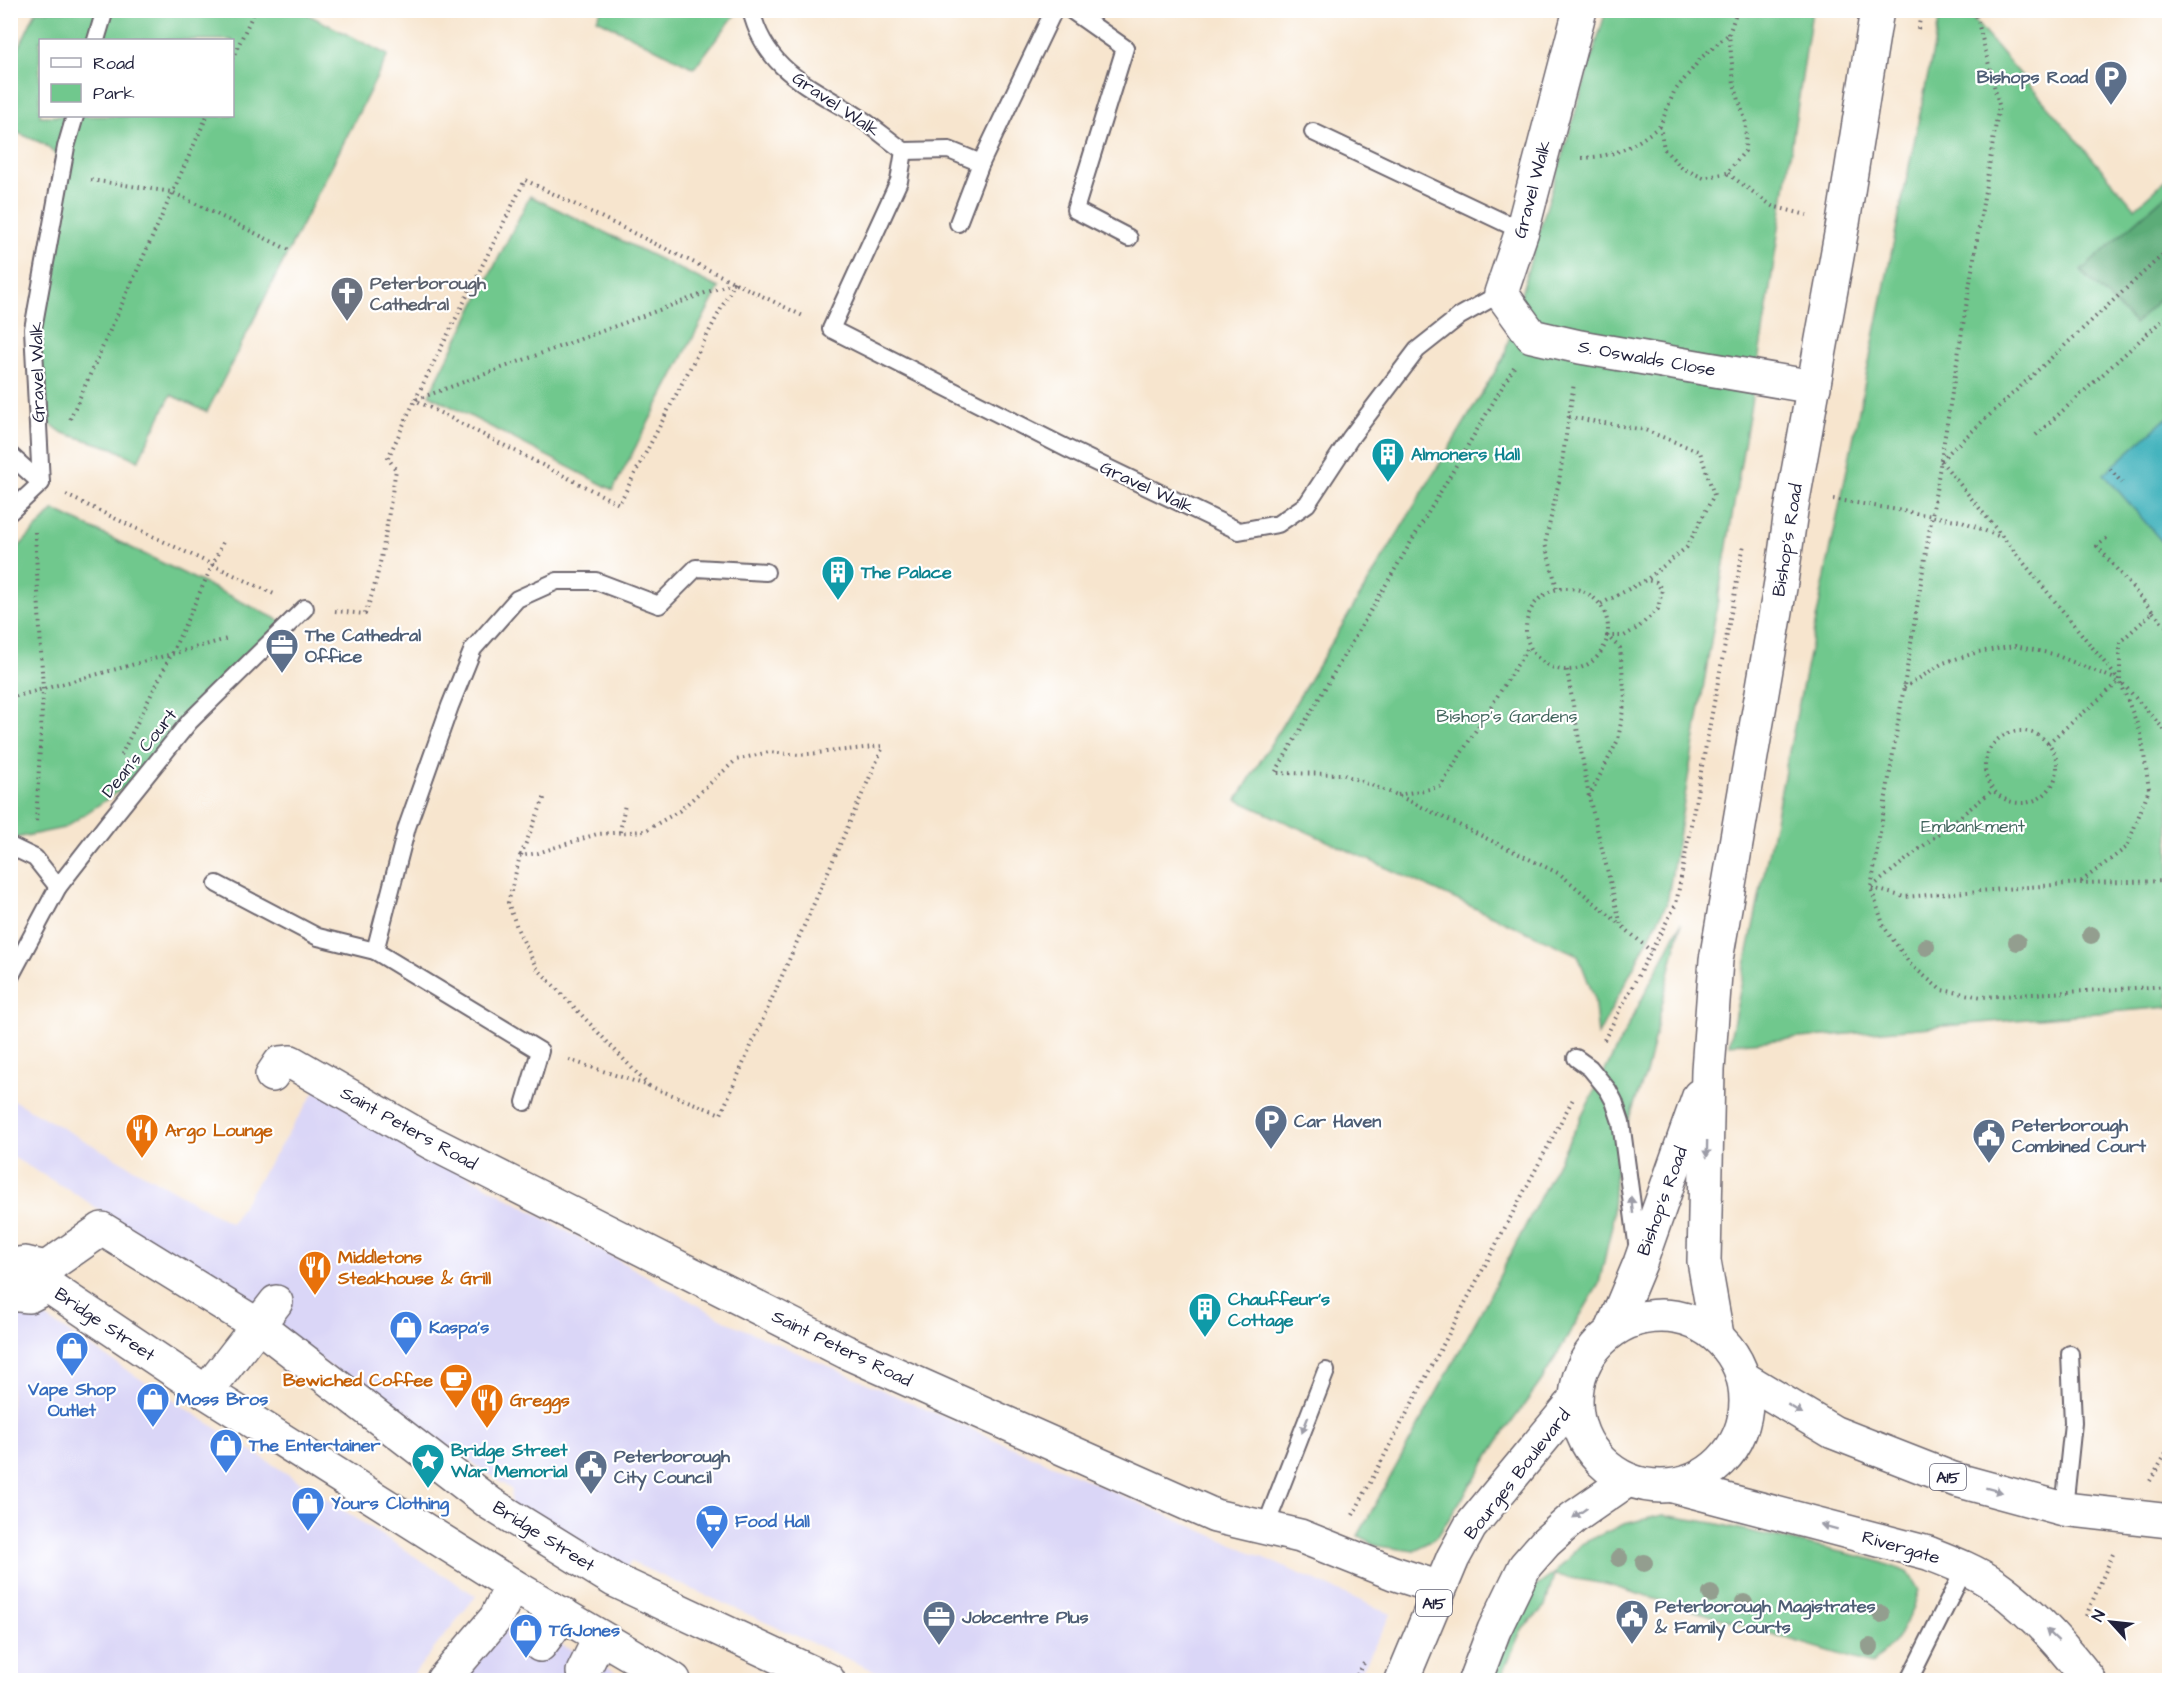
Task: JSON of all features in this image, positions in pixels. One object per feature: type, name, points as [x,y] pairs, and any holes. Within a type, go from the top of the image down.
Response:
[{"type":"street","name":"Gravel Walk","points":[[1501,293],[1522,231],[1580,10]]},
{"type":"street","name":"Bishop's Road","points":[[1717,1335],[1704,1261],[1708,1070],[1716,960],[1781,582],[1791,511],[1843,223],[1877,10]]},
{"type":"street","points":[[1501,293],[1532,336]]},
{"type":"street","name":"S. Oswalds Close","points":[[1532,336],[1580,347],[1814,387]]},
{"type":"street","name":"Saint Peters Road","points":[[272,1075],[280,1063],[291,1062],[430,1142],[846,1352],[1215,1516],[1300,1536],[1393,1573],[1440,1588]]},
{"type":"street","name":"Bishop's Road","points":[[1611,1330],[1640,1263],[1708,1070]]},
{"type":"street","name":"Bridge Street","points":[[47,1277],[102,1229],[268,1314],[491,1504],[614,1580],[828,1680]]},
{"type":"street","name":"Bridge Street","points":[[10,1265],[25,1263],[206,1392],[512,1584],[674,1680]]},
{"type":"street","points":[[10,1294],[29,1296],[47,1277]]},
{"type":"street","points":[[206,1392],[268,1314]]},
{"type":"street","points":[[1666,1315],[1693,1320],[1717,1335],[1734,1355],[1745,1379],[1747,1407],[1740,1436],[1723,1460],[1700,1477],[1672,1486],[1653,1486],[1628,1480],[1607,1467],[1590,1448],[1579,1425],[1575,1400],[1580,1374],[1592,1349],[1611,1330],[1637,1318],[1666,1315]]},
{"type":"street","name":"A15","points":[[1745,1379],[1833,1432],[1953,1479],[2064,1509],[2169,1521]]},
{"type":"street","name":"Bourges Boulevard","points":[[1402,1680],[1440,1588],[1470,1527],[1575,1400]]},
{"type":"street","points":[[1475,1680],[1494,1630],[1525,1566],[1546,1542],[1573,1518],[1628,1480]]},
{"type":"street","name":"Rivergate","points":[[1672,1486],[1928,1553],[1965,1568],[1995,1585],[2029,1614],[2061,1644],[2089,1680]]},
{"type":"street","points":[[443,1680],[495,1618],[512,1584]]},
{"type":"street","points":[[540,1645],[563,1614]]},
{"type":"street","points":[[583,1672],[600,1637]]},
{"type":"lane","points":[[96,39],[105,10]]},
{"type":"lane","name":"Gravel Walk","points":[[751,10],[764,46],[793,78],[854,114],[904,151]]},
{"type":"lane","points":[[958,223],[981,163],[1054,10]]},
{"type":"lane","points":[[1071,10],[1125,48],[1075,210],[1129,238]]},
{"type":"lane","name":"Gravel Walk","points":[[41,483],[33,329],[61,175],[75,117]]},
{"type":"lane","points":[[1313,132],[1522,231]]},
{"type":"lane","points":[[831,329],[899,181],[904,151],[949,150],[981,163]]},
{"type":"lane","name":"Gravel Walk","points":[[831,329],[1068,449],[1239,531],[1278,524],[1307,504],[1351,437],[1417,350],[1460,316],[1501,293]]},
{"type":"lane","points":[[10,455],[41,483],[10,512]]},
{"type":"lane","points":[[375,951],[408,827],[450,706],[473,649],[517,599],[557,581],[596,581],[659,605],[696,568],[766,572]]},
{"type":"lane","name":"Dean's Court","points":[[10,977],[58,887],[113,826],[190,722],[305,608]]},
{"type":"lane","points":[[10,846],[35,858],[58,887]]},
{"type":"lane","points":[[218,884],[318,937],[375,951],[540,1051],[525,1102]]},
{"type":"lane","points":[[1583,1063],[1611,1095],[1621,1122],[1640,1263]]},
{"type":"lane","points":[[2064,1509],[2073,1423],[2070,1354]]},
{"type":"lane","points":[[1266,1528],[1326,1371]]},
{"type":"lane","points":[[1909,1680],[1965,1568]]},
{"type":"path","points":[[234,55],[255,10]]},
{"type":"path","points":[[1660,126],[1664,149],[1682,168],[1704,177],[1727,173],[1745,151],[1746,123],[1734,84],[1729,34],[1737,10]]},
{"type":"path","points":[[1918,29],[1922,10]]},
{"type":"path","points":[[1975,10],[1999,105],[1871,888],[1884,927],[1910,963],[1941,990],[1982,997],[2169,986]]},
{"type":"path","points":[[1542,154],[1560,159],[1602,157],[1635,146],[1660,126],[1674,92],[1702,57],[1729,34]]},
{"type":"path","points":[[66,429],[207,117]]},
{"type":"path","points":[[1727,173],[1772,206],[1843,223]]},
{"type":"path","points":[[61,175],[172,192],[289,250]]},
{"type":"path","points":[[35,858],[43,690],[34,536],[41,483],[305,608],[365,614],[376,583],[396,470],[388,458],[525,180],[831,329]]},
{"type":"path","points":[[1941,461],[2169,248]]},
{"type":"path","points":[[415,400],[735,282]]},
{"type":"path","points":[[415,400],[619,504],[735,282]]},
{"type":"path","points":[[2036,435],[2169,313]]},
{"type":"path","points":[[1532,336],[1275,772],[1342,774],[1397,795],[1560,874],[1651,951]]},
{"type":"path","points":[[1557,588],[1545,544],[1559,481],[1580,347]]},
{"type":"path","points":[[1569,417],[1645,430],[1700,452],[1714,495],[1687,547],[1646,580],[1601,604]]},
{"type":"path","points":[[1941,461],[2120,681],[2169,736]]},
{"type":"path","points":[[2110,469],[2122,483]]},
{"type":"path","points":[[1903,512],[1962,521],[2003,538]]},
{"type":"path","points":[[2108,537],[2097,546],[2169,630]]},
{"type":"path","points":[[119,757],[171,655],[223,542]]},
{"type":"path","points":[[1607,636],[1624,636],[1640,627],[1658,609],[1662,590],[1656,582],[1646,580]]},
{"type":"path","points":[[1570,587],[1592,595],[1601,604],[1608,625],[1603,651],[1581,668],[1555,669],[1535,656],[1529,646],[1526,622],[1530,610],[1536,600],[1557,588],[1570,587]]},
{"type":"path","points":[[2079,883],[2127,847],[2149,789],[2141,734],[2120,681],[2120,642],[2153,612]]},
{"type":"path","points":[[1589,797],[1618,740],[1625,698],[1620,648],[1607,636]]},
{"type":"path","points":[[10,698],[237,637]]},
{"type":"path","points":[[1397,795],[1440,787],[1529,646]]},
{"type":"path","points":[[1904,688],[1943,663],[1978,652],[2015,646],[2053,654],[2120,681]]},
{"type":"path","points":[[1567,670],[1589,797],[1621,925]]},
{"type":"path","points":[[2048,743],[2120,681]]},
{"type":"path","points":[[2014,731],[2038,736],[2048,743],[2054,753],[2056,764],[2055,775],[2044,794],[2023,803],[2001,797],[1993,790],[1987,779],[1985,767],[1987,755],[1993,744],[2014,731]]},
{"type":"path","points":[[520,856],[538,853],[597,834],[645,831],[679,810],[736,760],[769,752],[799,755],[883,746],[721,1114],[649,1086],[540,1051]]},
{"type":"path","points":[[1871,888],[1993,790]]},
{"type":"path","points":[[545,796],[520,856],[508,903],[536,967],[649,1086]]},
{"type":"path","points":[[620,832],[625,804]]},
{"type":"path","points":[[1871,888],[1904,897],[2079,883],[2169,881]]},
{"type":"path","points":[[1335,1550],[1583,1063],[1651,951],[1676,904]]},
{"type":"path","points":[[2149,1483],[2169,1447]]},
{"type":"path","points":[[2085,1620],[2114,1553]]},
{"type":"path","points":[[1354,1680],[1366,1661]]},
{"type":"shaded area","points":[[316,1090],[730,1323],[1391,1614],[1357,1680],[895,1680],[631,1562],[616,1578],[509,1516],[512,1490],[79,1196],[11,1156],[11,1099],[231,1223]]},
{"type":"shaded area","points":[[11,1310],[34,1310],[476,1596],[409,1680],[11,1680]]},
{"type":"shaded area","name":"TGJones","points":[[513,1620],[630,1680],[463,1680]]},
{"type":"green space","points":[[601,10],[738,11],[694,68],[597,19]]},
{"type":"green space","points":[[36,11],[301,11],[388,55],[207,412],[171,395],[138,461],[113,448],[63,433],[49,423],[36,400],[38,333],[70,168],[44,144],[11,130],[11,65]]},
{"type":"green space","name":"Bishop's Gardens","points":[[1606,11],[1812,11],[1766,314],[1667,903],[1598,1035],[1594,997],[1578,955],[1237,800],[1504,357],[1529,265]]},
{"type":"green space","name":"Embankment","points":[[1941,11],[1966,11],[2135,208],[2169,177],[2169,1007],[1729,1044]]},
{"type":"green space","points":[[2169,192],[2169,289],[2135,324],[2081,271]]},
{"type":"green space","points":[[530,196],[719,288],[613,490],[429,395]]},
{"type":"green space","points":[[54,510],[287,624],[128,785],[64,828],[11,839],[11,555]]},
{"type":"green space","points":[[1681,923],[1646,1074],[1617,1149],[1612,1225],[1599,1284],[1542,1380],[1501,1437],[1438,1536],[1414,1551],[1378,1546],[1358,1536],[1484,1306]]},
{"type":"green space","points":[[1663,1515],[1714,1523],[1875,1560],[1908,1572],[1919,1590],[1913,1609],[1897,1639],[1872,1664],[1605,1584],[1554,1575],[1545,1606],[1521,1631],[1500,1680],[1491,1680],[1534,1588],[1554,1574],[1581,1544],[1624,1524]]},
{"type":"water","points":[[2169,416],[2169,550],[2104,474]]},
{"type":"place","name":"Bishops Road","points":[[2111,106]]},
{"type":"place","name":"Peterborough Cathedral","points":[[347,322]]},
{"type":"place","name":"Almoners Hall","points":[[1388,483]]},
{"type":"place","name":"The Palace","points":[[838,601]]},
{"type":"place","name":"The Cathedral Office","points":[[282,674]]},
{"type":"place","name":"Car Haven","points":[[1271,1150]]},
{"type":"place","name":"Argo Lounge","points":[[142,1159]]},
{"type":"place","name":"Peterborough Combined Court","points":[[1989,1164]]},
{"type":"place","name":"Middletons Steakhouse & Grill","points":[[315,1296]]},
{"type":"place","name":"Chauffeur's Cottage","points":[[1205,1338]]},
{"type":"place","name":"Kaspa's","points":[[406,1356]]},
{"type":"place","name":"Vape Shop Outlet","points":[[72,1377]]},
{"type":"place","name":"Bewiched Coffee","points":[[456,1409]]},
{"type":"place","name":"Moss Bros","points":[[153,1428]]},
{"type":"place","name":"Greggs","points":[[487,1429]]},
{"type":"place","name":"The Entertainer","points":[[226,1474]]},
{"type":"place","name":"Bridge Street War Memorial","points":[[428,1489]]},
{"type":"place","name":"Peterborough City Council","points":[[591,1495]]},
{"type":"place","name":"Yours Clothing","points":[[308,1532]]},
{"type":"place","name":"Food Hall","points":[[712,1550]]},
{"type":"place","name":"Peterborough Magistrates & Family Courts","points":[[1632,1645]]},
{"type":"place","name":"Jobcentre Plus","points":[[939,1646]]},
{"type":"place","name":"TGJones","points":[[526,1659]]}]
